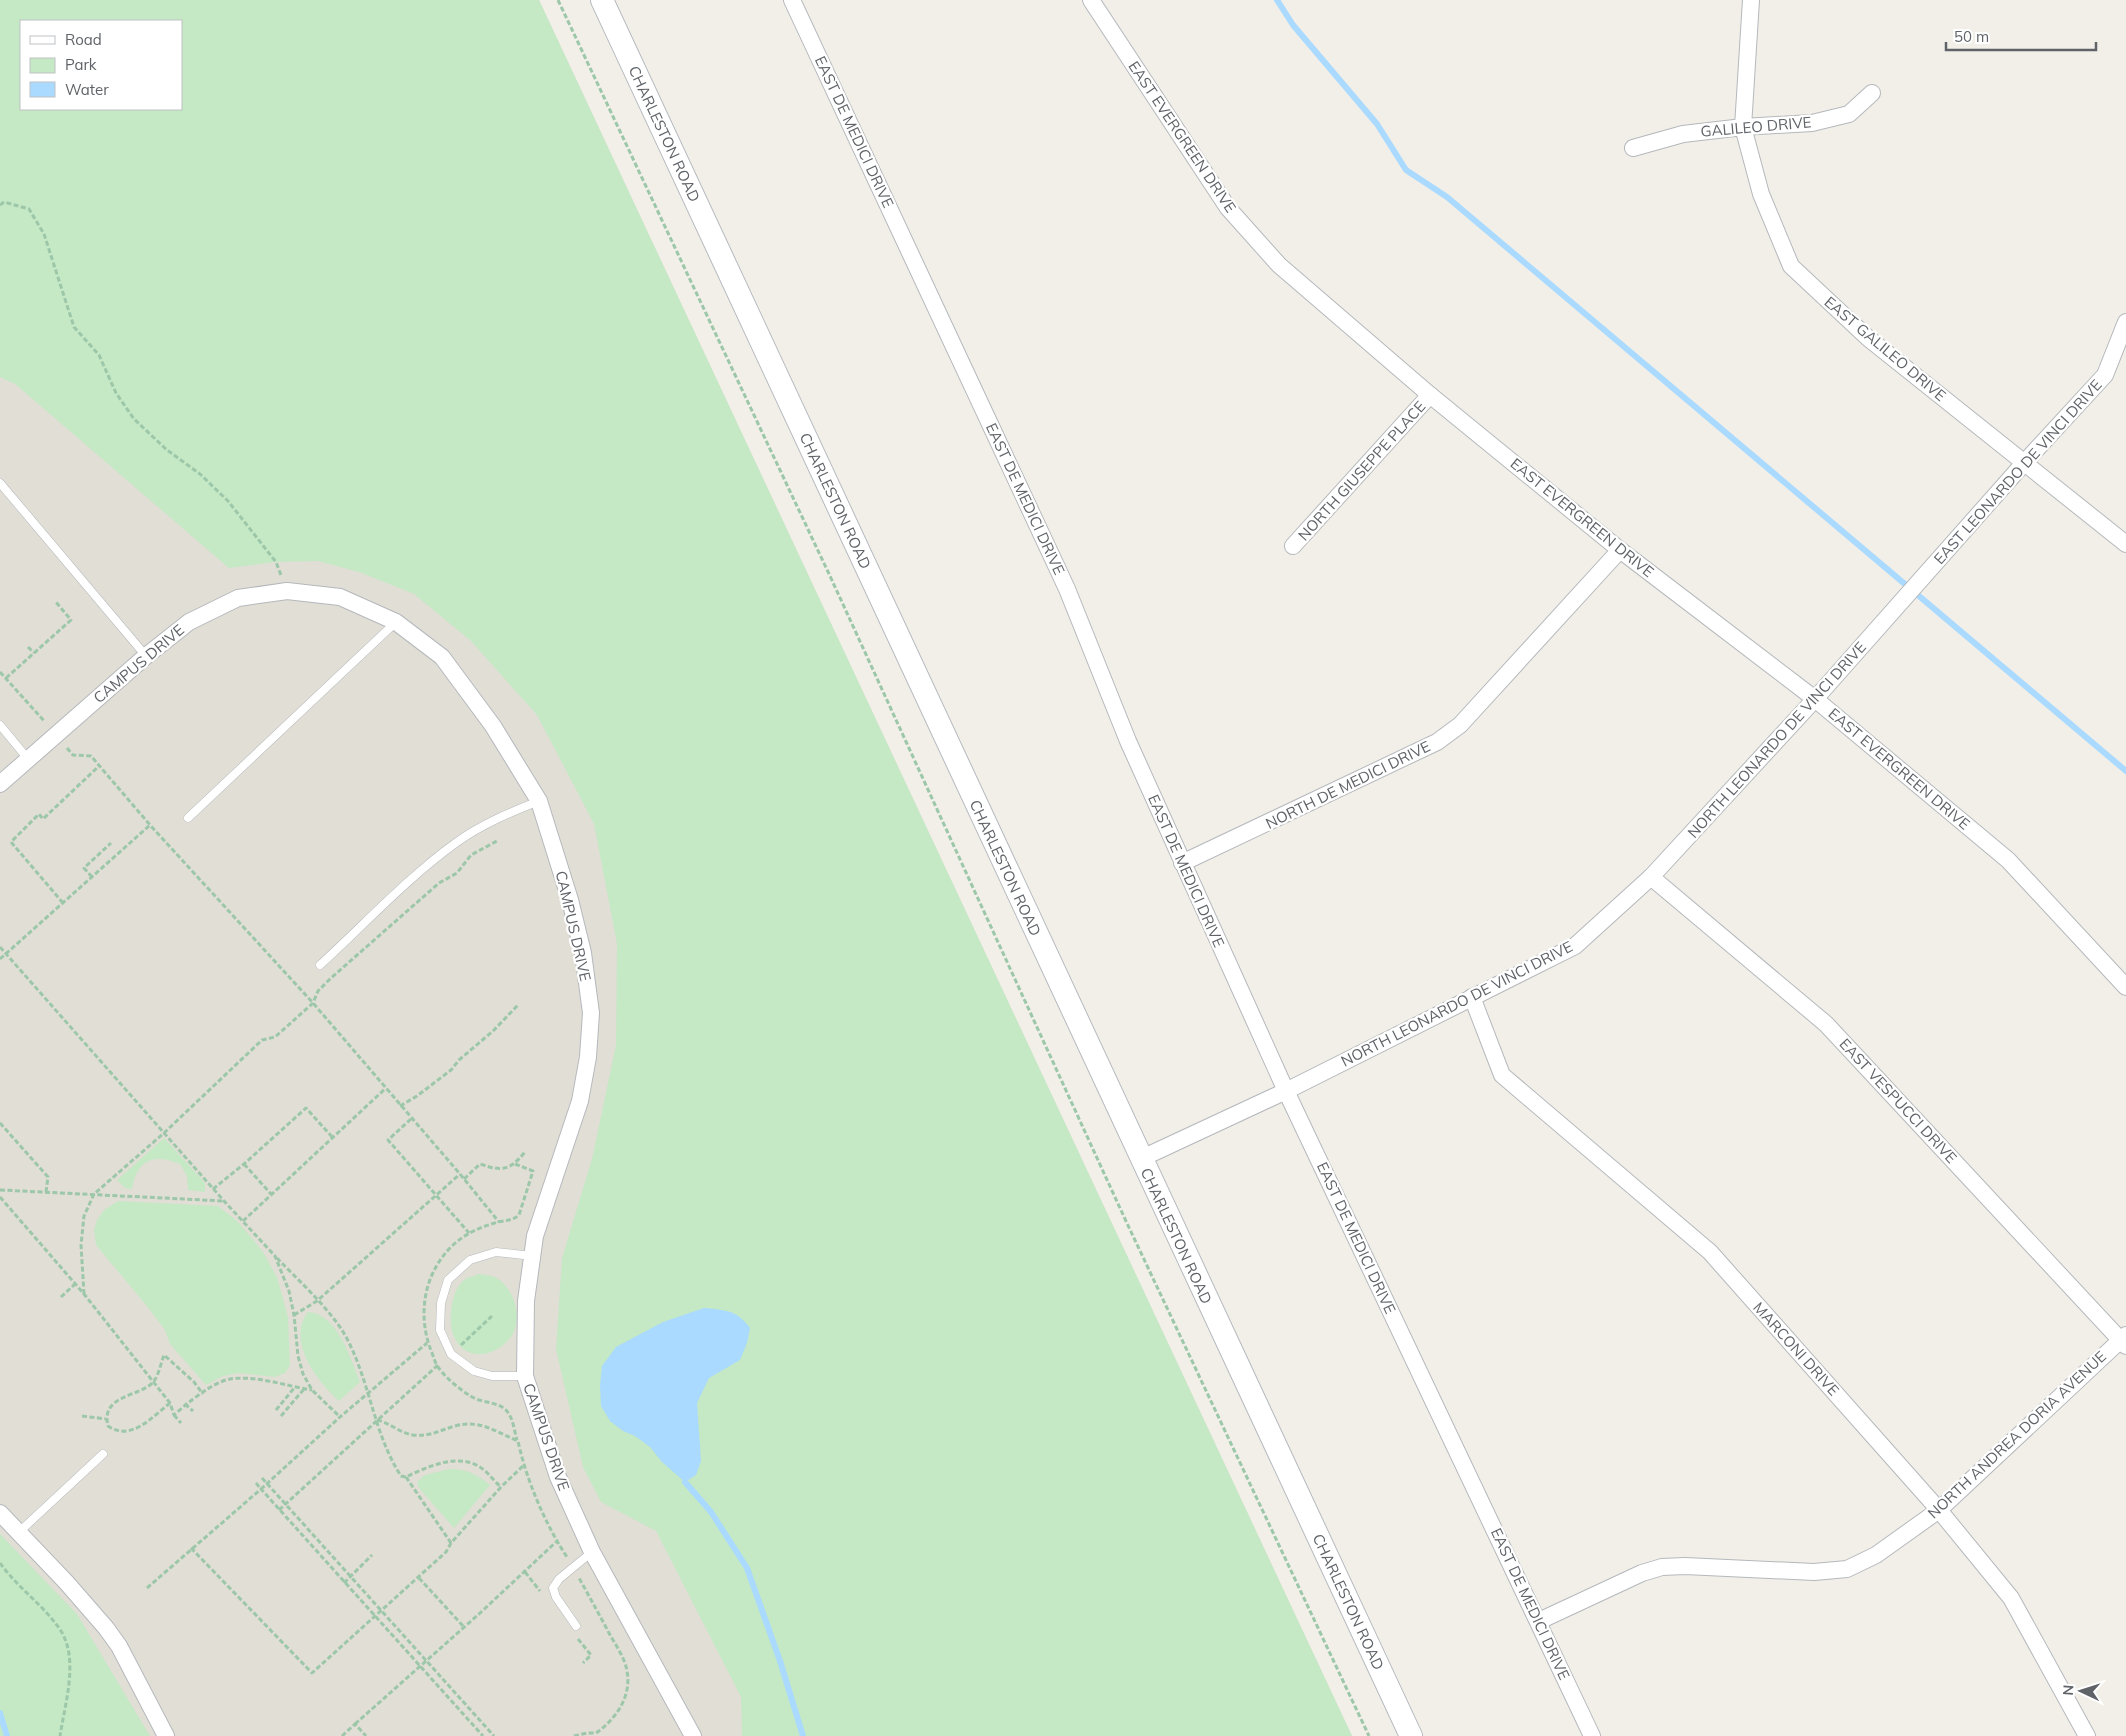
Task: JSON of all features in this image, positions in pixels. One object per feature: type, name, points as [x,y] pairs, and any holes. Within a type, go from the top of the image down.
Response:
[{"type":"main road","name":"CHARLESTON ROAD","points":[[602,0],[1140,1159],[1411,1736]]},
{"type":"street","name":"EAST DE MEDICI DRIVE","points":[[792,0],[1067,589],[1128,741],[1286,1091],[1592,1736]]},
{"type":"street","name":"EAST EVERGREEN DRIVE","points":[[1091,0],[1228,208],[1279,265],[1430,396],[1620,550],[1815,699],[2008,860],[2126,987]]},
{"type":"street","name":"EAST GALILEO DRIVE","points":[[1751,0],[1743,127],[1761,194],[1791,266],[1868,338],[2126,544]]},
{"type":"street","name":"GALILEO DRIVE","points":[[1632,148],[1684,134],[1743,127],[1812,123],[1849,114],[1872,93]]},
{"type":"street","name":"EAST LEONARDO DE VINCI DRIVE","points":[[1912,589],[2105,375],[2126,322]]},
{"type":"street","name":"NORTH GIUSEPPE PLACE","points":[[1293,546],[1430,396]]},
{"type":"street","name":"NORTH DE MEDICI DRIVE","points":[[1182,863],[1437,742],[1460,725],[1620,550]]},
{"type":"street","name":"NORTH LEONARDO DE VINCI DRIVE","points":[[1140,1159],[1286,1091],[1472,996],[1576,946],[1650,878],[1815,699],[1912,589]]},
{"type":"street","name":"CAMPUS DRIVE","points":[[0,784],[146,656],[189,622],[238,598],[287,591],[340,597],[396,622],[442,657],[493,726],[539,802],[570,900],[583,953],[591,1013],[588,1057],[580,1101],[535,1236],[526,1301],[526,1376],[558,1477],[592,1552],[693,1736]]},
{"type":"street","name":"EAST VESPUCCI DRIVE","points":[[1650,878],[1826,1024],[2124,1340]]},
{"type":"street","name":"MARCONI DRIVE","points":[[1472,996],[1502,1076],[1710,1252],[1939,1510],[2012,1598],[2087,1736]]},
{"type":"street","name":"NORTH ANDREA DORIA AVENUE","points":[[1539,1621],[1642,1574],[1662,1568],[1685,1566],[1814,1572],[1847,1569],[1876,1555],[1939,1510],[2124,1340]]},
{"type":"street","points":[[0,1513],[66,1582],[106,1628],[119,1646],[166,1736]]},
{"type":"lane","points":[[0,483],[146,656]]},
{"type":"lane","points":[[188,818],[396,622]]},
{"type":"lane","points":[[0,725],[28,759]]},
{"type":"lane","points":[[320,965],[409,882],[458,841],[503,815],[539,802]]},
{"type":"lane","points":[[526,1376],[492,1376],[474,1371],[451,1354],[440,1330],[441,1302],[448,1280],[470,1260],[496,1252],[532,1256]]},
{"type":"lane","points":[[18,1533],[103,1454]]},
{"type":"lane","points":[[576,1626],[556,1597],[553,1588],[559,1579],[592,1552]]},
{"type":"path","points":[[558,0],[830,576],[1121,1210],[1369,1736]]},
{"type":"path","points":[[0,205],[4,202],[29,209],[44,234],[74,327],[98,355],[116,393],[134,419],[167,450],[200,474],[228,502],[276,562],[287,591]]},
{"type":"path","points":[[6,678],[71,620],[55,601]]},
{"type":"path","points":[[28,647],[34,653]]},
{"type":"path","points":[[0,672],[73,755],[90,756],[150,825],[313,1003],[499,1222]]},
{"type":"path","points":[[63,903],[11,842],[39,814],[43,819],[99,766]]},
{"type":"path","points":[[0,959],[150,825]]},
{"type":"path","points":[[84,1294],[81,1245],[84,1216],[94,1194],[164,1133],[262,1040],[274,1037],[313,1003],[318,992],[331,978],[400,919],[413,905],[439,884],[457,873],[471,855],[497,841]]},
{"type":"path","points":[[92,877],[84,868],[111,844]]},
{"type":"path","points":[[0,946],[213,1189],[317,1301],[344,1334],[355,1358],[380,1433],[394,1464],[402,1476],[406,1477],[451,1543]]},
{"type":"path","points":[[400,1106],[417,1096],[451,1070],[459,1060],[493,1031],[518,1005]]},
{"type":"path","points":[[243,1220],[386,1088]]},
{"type":"path","points":[[213,1189],[244,1164],[306,1108],[333,1138]]},
{"type":"path","points":[[411,1119],[388,1140],[469,1233]]},
{"type":"path","points":[[0,1123],[48,1177],[46,1192]]},
{"type":"path","points":[[464,1179],[480,1164],[502,1169],[515,1164],[526,1152]]},
{"type":"path","points":[[244,1164],[270,1194]]},
{"type":"path","points":[[515,1164],[533,1172],[519,1215],[514,1220],[499,1222],[469,1233],[451,1247],[430,1278],[423,1317],[428,1343],[437,1366],[472,1398],[504,1408],[510,1415],[524,1466],[556,1542],[574,1567],[627,1671],[628,1688],[619,1711],[608,1725],[597,1735],[586,1732],[574,1736]]},
{"type":"path","points":[[294,1315],[317,1301],[460,1174]]},
{"type":"path","points":[[0,1190],[224,1201]]},
{"type":"path","points":[[0,1197],[84,1294],[170,1403],[174,1415],[181,1423]]},
{"type":"path","points":[[275,1256],[289,1291],[294,1315],[298,1356],[303,1374],[312,1390],[340,1417]]},
{"type":"path","points":[[61,1297],[75,1284]]},
{"type":"path","points":[[280,1510],[492,1316]]},
{"type":"path","points":[[147,1588],[267,1484],[340,1417],[428,1343]]},
{"type":"path","points":[[170,1403],[134,1430],[115,1431],[108,1426],[106,1419],[108,1410],[115,1402],[153,1382],[164,1355],[194,1382],[203,1394]]},
{"type":"path","points":[[174,1415],[185,1404],[203,1394],[210,1387],[229,1379],[254,1380],[312,1390]]},
{"type":"path","points":[[276,1410],[295,1386]]},
{"type":"path","points":[[281,1416],[304,1389]]},
{"type":"path","points":[[185,1404],[193,1411]]},
{"type":"path","points":[[82,1416],[106,1419]]},
{"type":"path","points":[[377,1420],[387,1422],[412,1435],[434,1435],[455,1426],[470,1424],[495,1428],[518,1441]]},
{"type":"path","points":[[406,1477],[433,1464],[451,1461],[465,1462],[483,1469],[501,1487]]},
{"type":"path","points":[[192,1548],[312,1673],[446,1552],[451,1543],[501,1487],[524,1466]]},
{"type":"path","points":[[262,1478],[494,1736]]},
{"type":"path","points":[[256,1483],[482,1736]]},
{"type":"path","points":[[342,1736],[428,1661],[556,1542]]},
{"type":"path","points":[[344,1583],[372,1556]]},
{"type":"path","points":[[0,1563],[60,1628],[68,1650],[69,1671],[60,1736]]},
{"type":"path","points":[[419,1578],[464,1628]]},
{"type":"path","points":[[355,1724],[366,1736]]},
{"type":"shaded area","points":[[0,0],[539,0],[1352,1736],[0,1736]]},
{"type":"green space","points":[[0,0],[539,0],[1352,1736],[742,1736],[741,1697],[656,1531],[601,1502],[583,1467],[556,1349],[562,1258],[592,1159],[616,1045],[617,944],[594,824],[537,715],[471,641],[414,594],[359,572],[318,561],[276,562],[229,568],[15,384],[0,377]]},
{"type":"green space","points":[[164,1138],[205,1183],[205,1192],[188,1190],[187,1176],[180,1164],[162,1159],[148,1161],[143,1165],[134,1179],[132,1189],[125,1188],[117,1180]]},
{"type":"green space","points":[[118,1201],[218,1206],[237,1221],[263,1252],[277,1277],[288,1317],[290,1365],[285,1373],[275,1377],[239,1373],[223,1376],[206,1385],[170,1344],[165,1330],[96,1245],[94,1230],[97,1220],[104,1210]]},
{"type":"green space","points":[[479,1274],[492,1276],[507,1287],[512,1295],[517,1313],[515,1330],[511,1337],[497,1349],[480,1354],[464,1350],[453,1334],[451,1321],[453,1298],[456,1291],[466,1279]]},
{"type":"green space","points":[[308,1312],[318,1314],[335,1329],[342,1339],[360,1382],[339,1401],[330,1393],[314,1372],[302,1348],[300,1335],[302,1323]]},
{"type":"green space","points":[[449,1469],[471,1473],[490,1485],[454,1528],[419,1488],[417,1482],[425,1475]]},
{"type":"green space","points":[[0,1534],[77,1614],[150,1736],[0,1736]]},
{"type":"water","points":[[704,1308],[724,1310],[735,1314],[750,1328],[747,1343],[740,1360],[709,1378],[697,1403],[701,1461],[696,1475],[685,1482],[662,1462],[650,1447],[610,1421],[601,1406],[602,1366],[616,1347],[663,1322]]},
{"type":"waterway","points":[[1277,0],[1293,25],[1377,124],[1406,170],[1447,197],[2126,771]]},
{"type":"waterway","points":[[685,1482],[711,1512],[747,1568],[780,1661],[803,1736]]},
{"type":"waterway","points":[[0,1713],[7,1736]]}]
